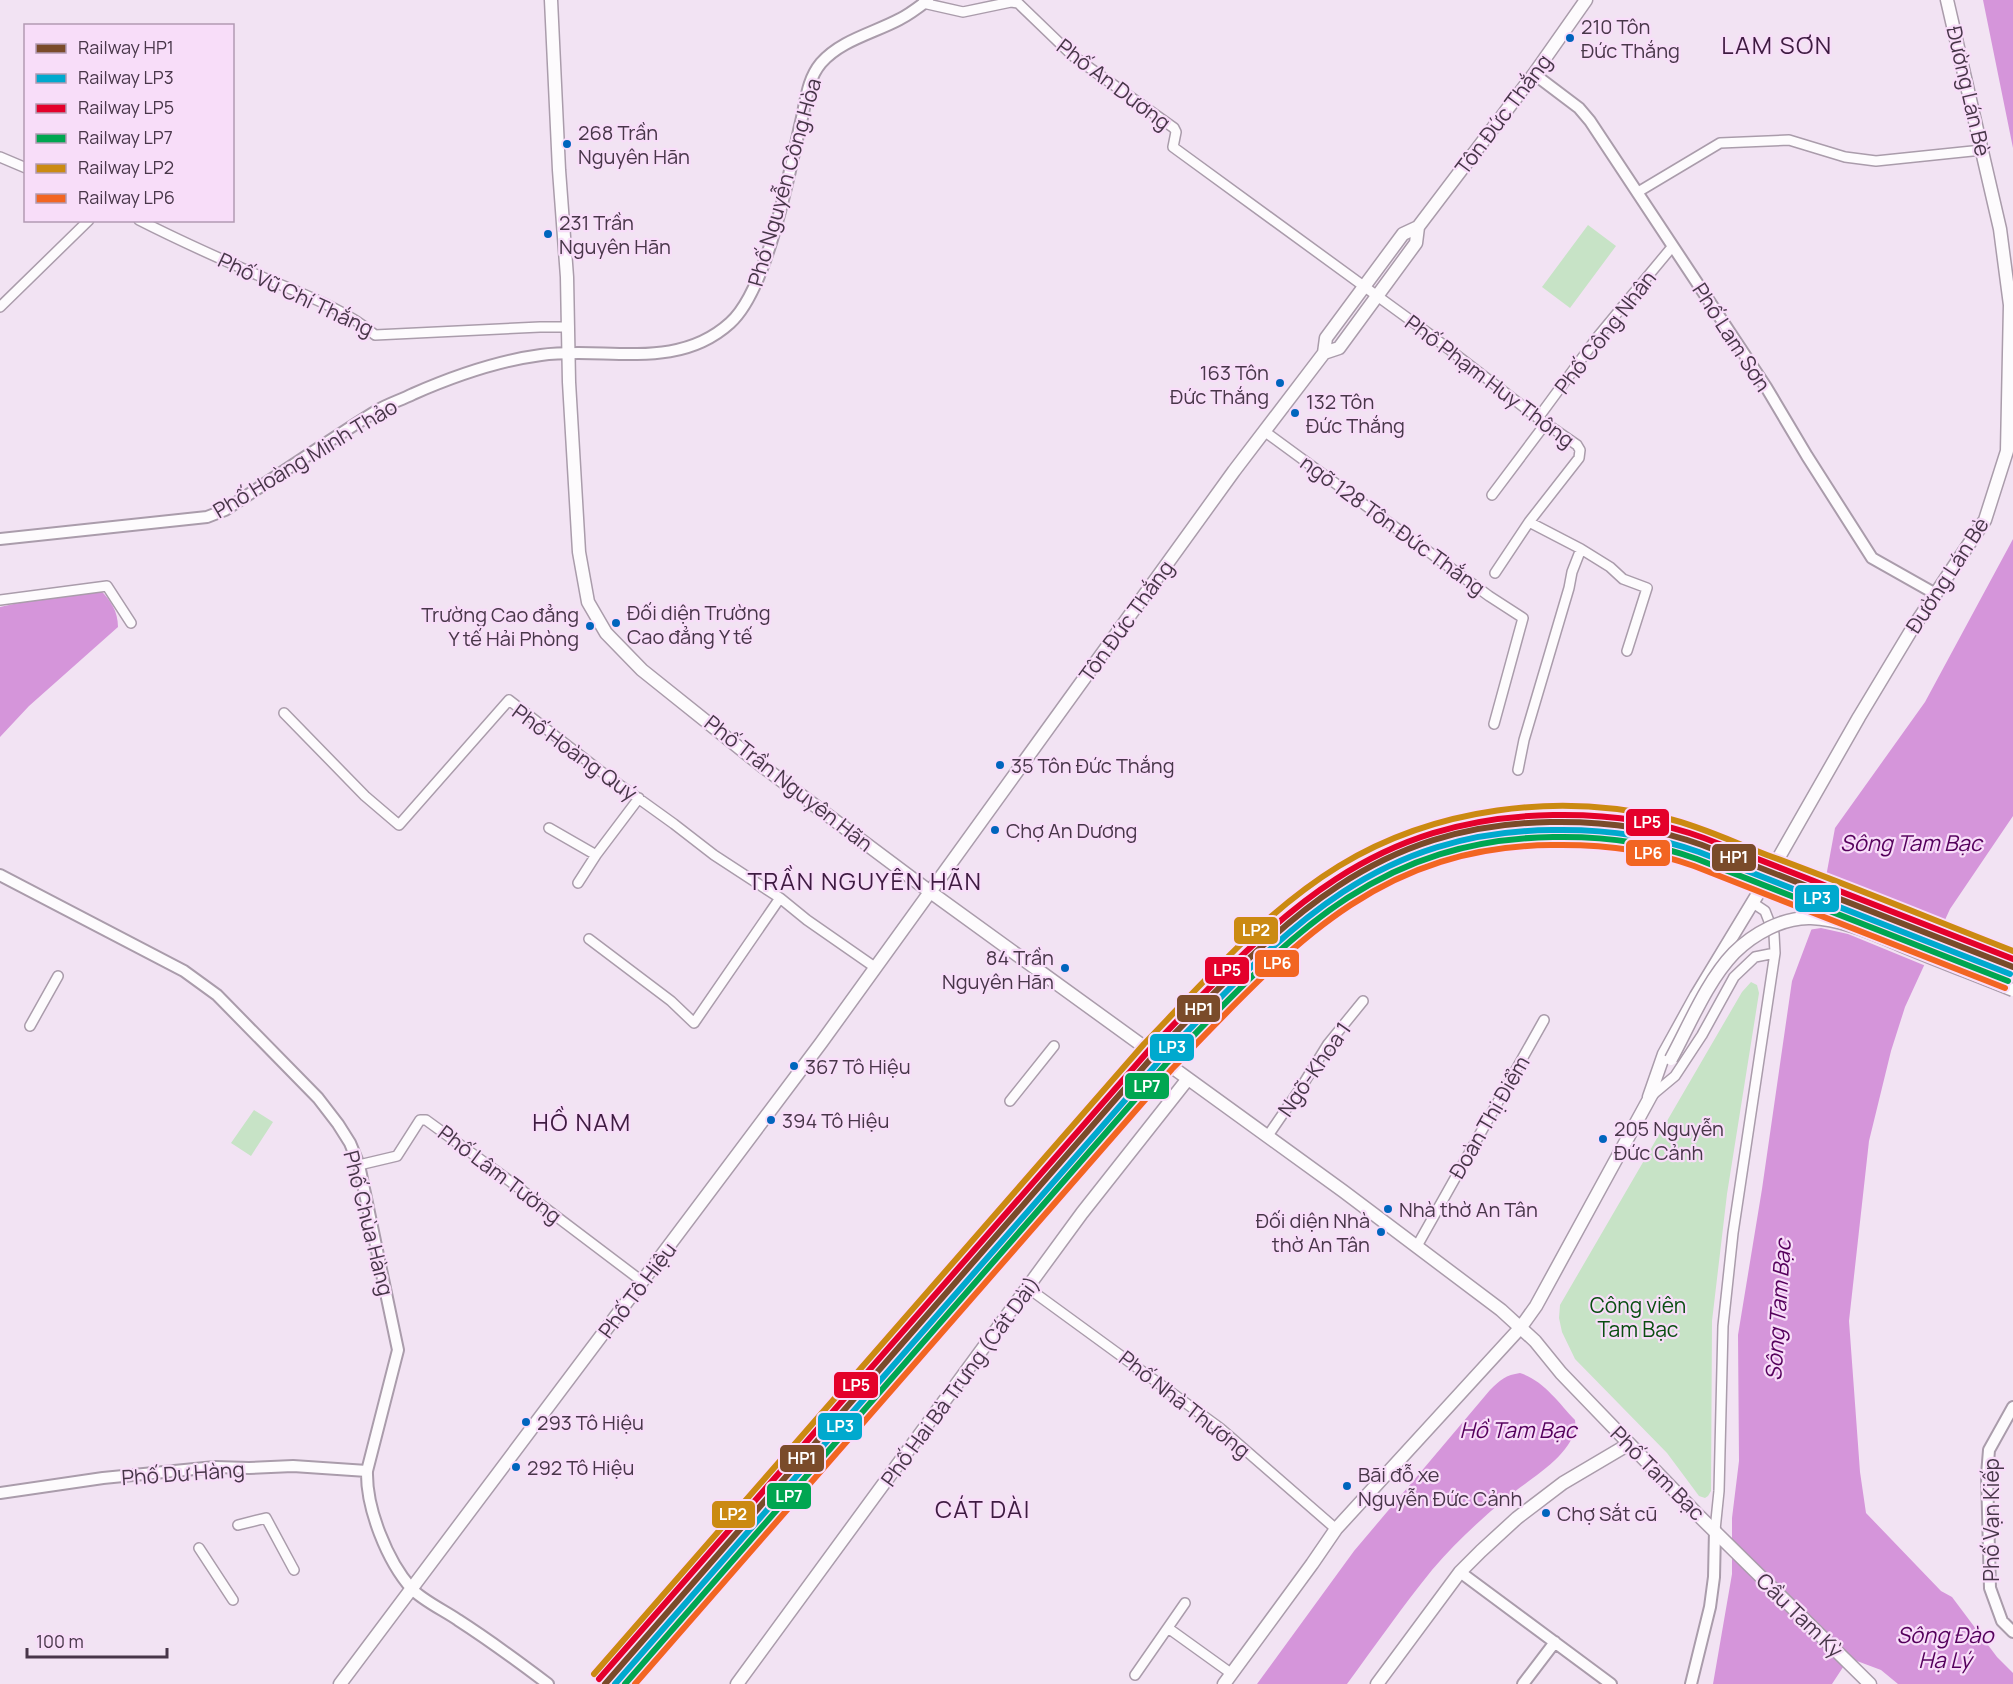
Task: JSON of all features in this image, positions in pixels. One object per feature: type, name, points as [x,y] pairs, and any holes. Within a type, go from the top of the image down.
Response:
[{"type":"main road","name":"Phố Trần Nguyên Hãn","points":[[551,0],[569,327],[568,353],[574,488],[581,568],[588,602],[606,633],[642,670],[762,766],[929,891],[1417,1246],[1521,1327]]},
{"type":"main road","name":"Tôn Đức Thắng","points":[[929,891],[1264,431],[1324,353],[1326,338],[1403,234],[1418,227],[1534,74],[1586,0]]},
{"type":"main road","name":"Đường Lán Bè","points":[[1649,1097],[1664,1054],[1696,996],[1934,593],[1985,520],[2007,451],[2010,304],[2000,229],[1947,0]]},
{"type":"main road","name":"Tôn Đức Thắng","points":[[1324,353],[1339,348],[1378,296],[1416,243],[1418,227]]},
{"type":"main road","name":"Phố Tô Hiệu","points":[[340,1684],[643,1282],[876,968],[929,891]]},
{"type":"main road","points":[[1228,1679],[1336,1529],[1521,1327],[1536,1306],[1716,976],[1734,953],[1767,929],[1784,922],[1810,918],[1831,920],[1876,935],[2013,990]]},
{"type":"main road","name":"Phố Hai Bà Trưng (Cát Dài)","points":[[737,1684],[1082,1213],[1187,1080]]},
{"type":"main road","name":"Phố Tam Bạc","points":[[1521,1327],[1561,1373],[1715,1530]]},
{"type":"main road","points":[[1377,1684],[1460,1572],[1517,1518],[1554,1490],[1629,1444]]},
{"type":"main road","name":"Cầu Tam Kỳ","points":[[1715,1530],[1870,1684]]},
{"type":"street","name":"Phố An Dương","points":[[926,2],[963,12],[1011,2],[1018,3],[1073,56],[1174,128],[1176,132],[1173,147],[1365,286]]},
{"type":"street","name":"Phố Nguyễn Công Hòa","points":[[568,353],[677,352],[703,342],[731,323],[750,297],[771,243],[810,79],[822,62],[845,44],[902,18],[926,2]]},
{"type":"street","name":"Phố Lam Sơn","points":[[1534,74],[1579,108],[1590,121],[1766,387],[1872,558],[1934,593]]},
{"type":"street","points":[[1638,192],[1720,143],[1790,140],[1845,157],[1876,160],[1982,150]]},
{"type":"street","points":[[0,157],[24,167]]},
{"type":"street","points":[[0,307],[86,222]]},
{"type":"street","name":"Phố Vũ Chí Thắng","points":[[143,222],[188,245],[296,291],[363,324],[375,335],[569,327]]},
{"type":"street","name":"Phố Công Nhân","points":[[1492,495],[1599,335],[1672,247]]},
{"type":"street","name":"Phố Phạm Huy Thông","points":[[1365,286],[1577,445],[1580,450],[1579,458],[1528,522],[1495,573]]},
{"type":"street","name":"Phố Hoàng Minh Thảo","points":[[0,539],[207,517],[225,510],[380,409],[437,383],[495,363],[568,353]]},
{"type":"street","name":"ngõ 128 Tôn Đức Thắng","points":[[1264,431],[1489,596],[1523,618],[1494,724]]},
{"type":"street","points":[[1528,522],[1581,549],[1610,567],[1623,579],[1647,588],[1627,651]]},
{"type":"street","points":[[1518,770],[1527,730],[1572,572],[1581,549]]},
{"type":"street","points":[[0,600],[107,586],[131,623]]},
{"type":"street","name":"Phố Hoàng Quý","points":[[284,713],[365,796],[399,825],[509,700],[714,855],[780,898],[807,920],[876,968]]},
{"type":"street","points":[[578,883],[639,798]]},
{"type":"street","points":[[549,828],[596,855]]},
{"type":"street","name":"Phố Chùa Hàng","points":[[0,875],[184,970],[217,995],[318,1098],[350,1143],[359,1166],[398,1350],[367,1471],[366,1487],[386,1550],[413,1590]]},
{"type":"street","points":[[589,939],[671,1001],[694,1023],[780,898]]},
{"type":"street","points":[[1715,1530],[1720,1481],[1721,1350],[1724,1317],[1733,1233],[1775,953],[1774,934],[1765,911],[1753,903]]},
{"type":"street","points":[[1649,1097],[1675,1076],[1702,1035],[1734,977],[1755,957],[1775,953]]},
{"type":"street","points":[[30,1026],[58,976]]},
{"type":"street","name":"Ngõ-Khoa 1","points":[[1267,1137],[1328,1044],[1363,1001]]},
{"type":"street","name":"Đoàn Thị Điểm","points":[[1417,1246],[1544,1020]]},
{"type":"street","points":[[1010,1101],[1054,1046]]},
{"type":"street","name":"Phố Lâm Tường","points":[[359,1166],[397,1156],[420,1120],[426,1120],[643,1282]]},
{"type":"street","name":"Phố Nhà Thương","points":[[1028,1288],[1220,1428],[1336,1529]]},
{"type":"street","name":"Phố Vạn Kiếp","points":[[2013,1407],[1989,1450],[1987,1475],[1990,1588],[2002,1621],[2013,1632]]},
{"type":"street","name":"Phố Dư Hàng","points":[[0,1493],[103,1478],[215,1467],[293,1466],[367,1471]]},
{"type":"street","points":[[238,1525],[266,1518],[294,1570]]},
{"type":"street","name":"Phố Tam Bạc","points":[[1691,1684],[1710,1607],[1714,1577],[1715,1530]]},
{"type":"street","points":[[199,1548],[233,1600]]},
{"type":"street","points":[[1460,1572],[1611,1684]]},
{"type":"street","points":[[413,1590],[510,1654],[548,1684]]},
{"type":"street","points":[[1135,1675],[1185,1603]]},
{"type":"street","points":[[1168,1628],[1228,1679]]},
{"type":"street","points":[[1523,1684],[1555,1642]]},
{"type":"green space","points":[[1588,225],[1616,246],[1570,308],[1542,287]]},
{"type":"green space","name":"Công viên Tam Bạc","points":[[1751,982],[1757,985],[1759,993],[1727,1194],[1712,1321],[1711,1491],[1705,1498],[1699,1496],[1667,1453],[1575,1359],[1562,1332],[1559,1318],[1560,1305],[1742,992]]},
{"type":"green space","points":[[254,1110],[273,1122],[251,1156],[231,1143]]},
{"type":"water","points":[[1983,0],[2013,0],[2013,148]]},
{"type":"water","name":"Sông Tam Bạc","points":[[2013,539],[2013,816],[1950,909],[1905,1007],[1891,1051],[1869,1141],[1849,1321],[1860,1472],[1866,1513],[1941,1591],[1952,1597],[1997,1657],[2013,1673],[2013,1684],[1898,1684],[1881,1670],[1849,1658],[1832,1684],[1713,1684],[1732,1574],[1732,1518],[1739,1461],[1738,1335],[1792,981],[1821,904],[1835,828],[1925,702]]},
{"type":"water","points":[[100,590],[113,607],[118,627],[29,706],[0,737],[0,607],[55,595]]},
{"type":"water","name":"Hồ Tam Bạc","points":[[1520,1373],[1543,1386],[1575,1420],[1574,1432],[1561,1454],[1538,1475],[1495,1507],[1449,1551],[1410,1598],[1347,1684],[1257,1684],[1354,1551],[1490,1390],[1504,1378]]},
{"type":"pier","points":[[1814,912],[1832,912],[1856,917],[1934,949],[1926,966],[1848,934],[1821,928],[1808,930]]},
{"type":"rail line","name":"LP2","points":[[594,1674],[1144,1044],[1236,949],[1285,904],[1339,866],[1376,846],[1415,830],[1455,818],[1497,810],[1540,806],[1582,806],[1625,810],[1679,821],[1704,830],[2013,951]]},
{"type":"rail line","name":"LP5","points":[[599,1679],[1150,1049],[1281,920],[1326,886],[1374,857],[1427,835],[1486,821],[1553,815],[1630,819],[1704,838],[2013,959]]},
{"type":"rail line","name":"HP1","points":[[605,1684],[1155,1054],[1241,966],[1283,927],[1328,893],[1375,864],[1427,842],[1485,828],[1550,822],[1627,826],[1702,845],[2013,967]]},
{"type":"rail line","name":"LP3","points":[[615,1684],[1161,1059],[1246,972],[1288,933],[1332,900],[1379,871],[1430,849],[1487,835],[1552,830],[1627,834],[1663,841],[1699,852],[2010,974]]},
{"type":"rail line","name":"LP7","points":[[625,1684],[1166,1064],[1292,940],[1335,906],[1381,878],[1432,857],[1489,843],[1553,837],[1626,841],[1662,848],[1697,859],[2008,981]]},
{"type":"rail line","name":"LP6","points":[[635,1684],[1172,1069],[1254,985],[1295,947],[1338,914],[1383,886],[1433,864],[1488,850],[1569,845],[1641,852],[1694,866],[2005,988]]},
{"type":"place","name":"210 Tôn Đức Thắng","points":[[1570,38]]},
{"type":"place","name":"268 Trần Nguyên Hãn","points":[[567,144]]},
{"type":"place","name":"231 Trần Nguyên Hãn","points":[[548,234]]},
{"type":"place","name":"163 Tôn Đức Thắng","points":[[1280,383]]},
{"type":"place","name":"132 Tôn Đức Thắng","points":[[1295,413]]},
{"type":"place","name":"Đối diện Trường Cao đẳng Y tế","points":[[616,623]]},
{"type":"place","name":"Trường Cao đẳng Y tế Hải Phòng","points":[[590,626]]},
{"type":"place","name":"35 Tôn Đức Thắng","points":[[1000,765]]},
{"type":"place","name":"Chợ An Dương","points":[[995,830]]},
{"type":"place","name":"84 Trần Nguyên Hãn","points":[[1065,968]]},
{"type":"place","name":"367 Tô Hiệu","points":[[794,1066]]},
{"type":"place","name":"394 Tô Hiệu","points":[[771,1120]]},
{"type":"place","name":"205 Nguyễn Đức Cảnh","points":[[1603,1139]]},
{"type":"place","name":"Nhà thờ An Tân","points":[[1388,1209]]},
{"type":"place","name":"Đối diện Nhà thờ An Tân","points":[[1381,1232]]},
{"type":"place","name":"293 Tô Hiệu","points":[[526,1422]]},
{"type":"place","name":"292 Tô Hiệu","points":[[516,1467]]},
{"type":"place","name":"Bãi đỗ xe Nguyễn Đức Cảnh","points":[[1347,1486]]},
{"type":"place","name":"Chợ Sắt cũ","points":[[1546,1513]]},
{"type":"district","name":"LAM SƠN","points":[[1777,44]]},
{"type":"district","name":"TRẦN NGUYÊN HÃN","points":[[865,880]]},
{"type":"district","name":"HỒ NAM","points":[[582,1121]]},
{"type":"district","name":"CÁT DÀI","points":[[983,1508]]},
{"type":"water label","name":"Sông Đào Hạ Lý","points":[[1945,1648]]}]
